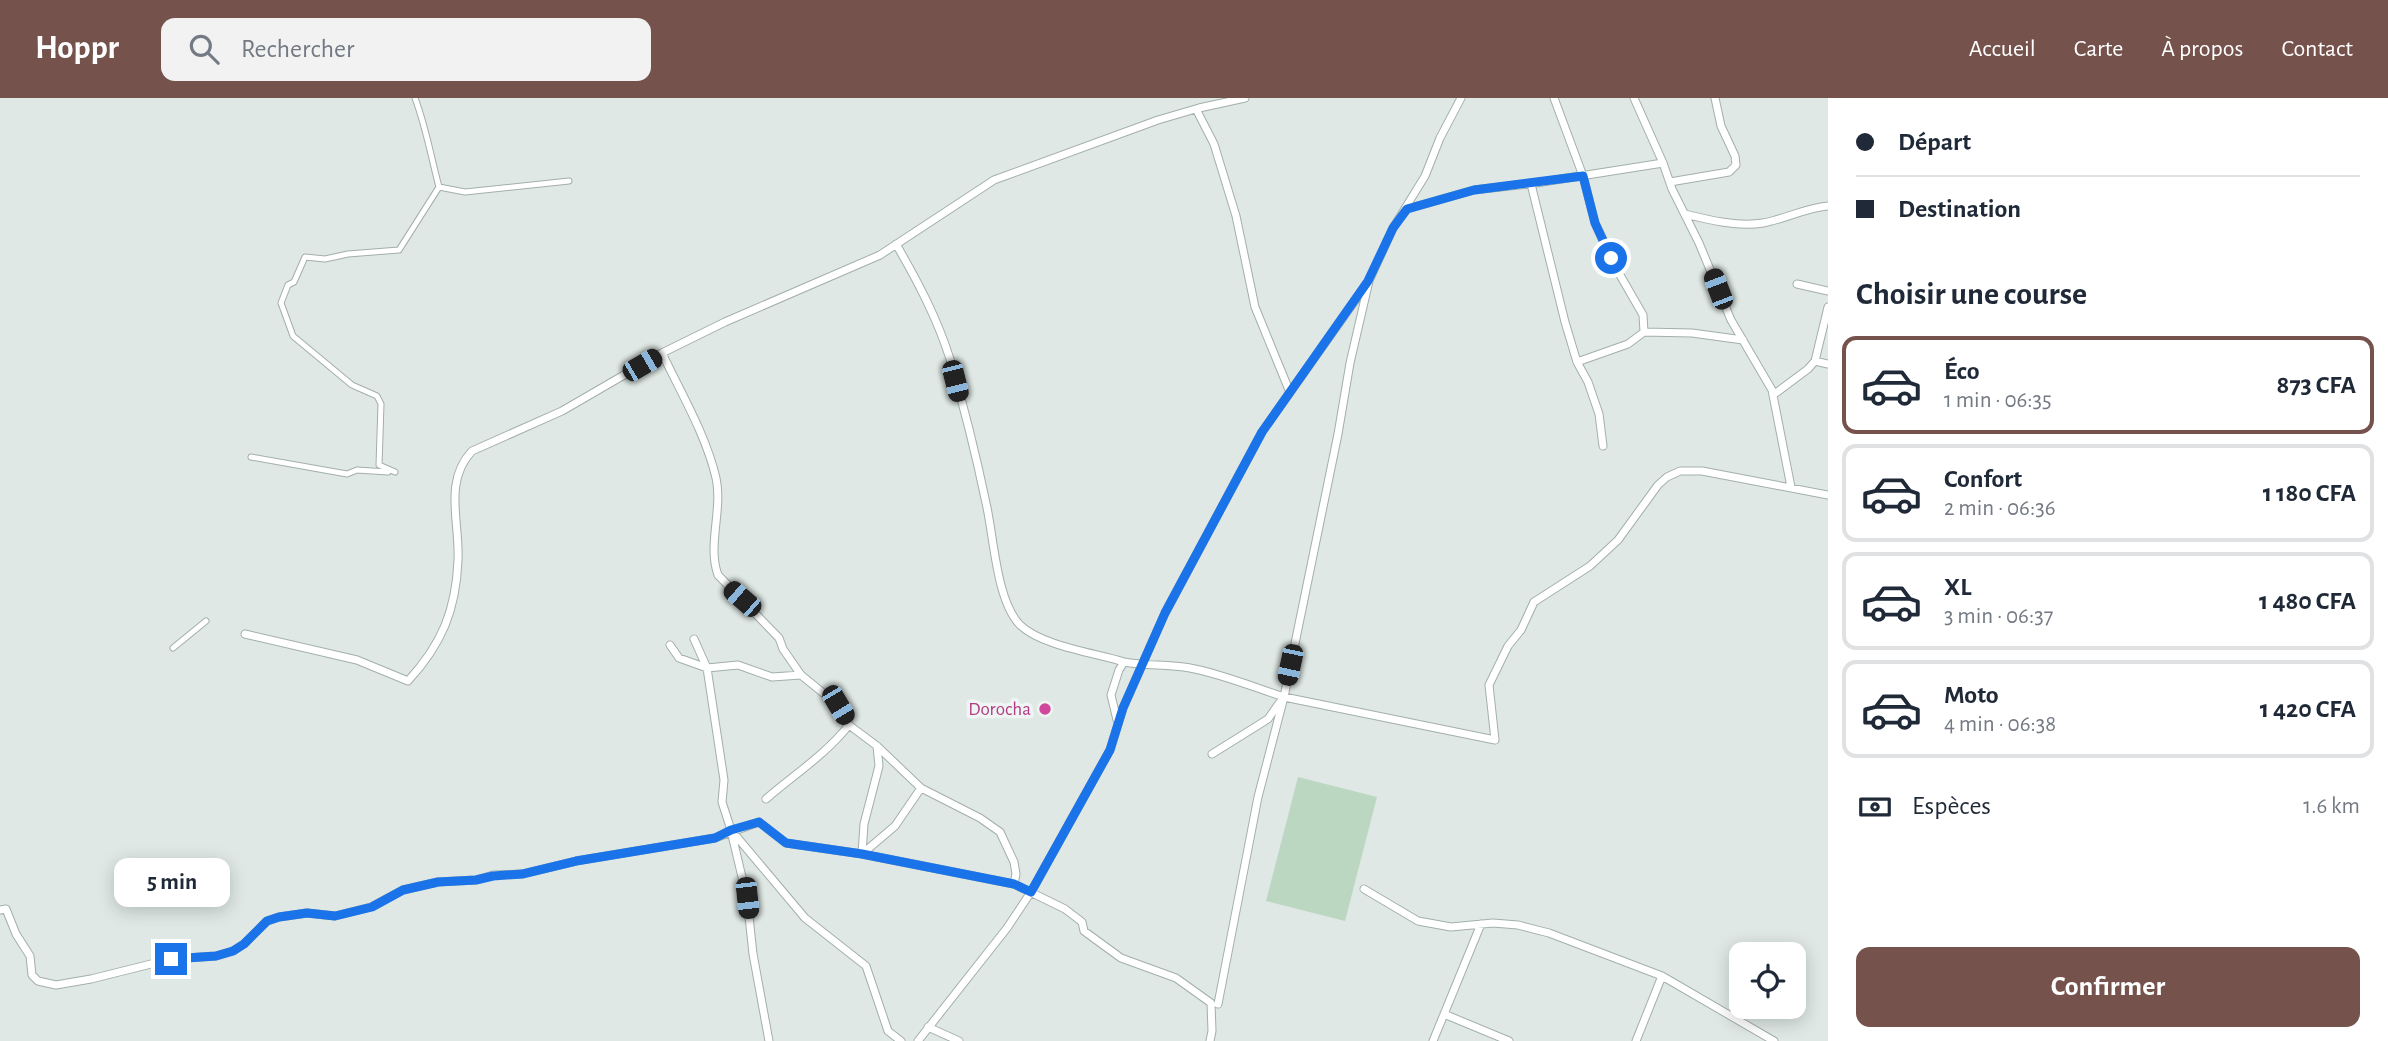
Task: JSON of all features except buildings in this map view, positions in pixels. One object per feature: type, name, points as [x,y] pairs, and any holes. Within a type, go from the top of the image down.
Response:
[{"type":"street","points":[[251,457],[347,474],[357,470],[395,472],[379,465],[381,404],[377,396],[352,386],[293,336],[281,303],[288,285],[294,282],[305,257],[325,258],[399,250],[439,187],[427,146],[426,126],[415,98]]},
{"type":"street","points":[[245,634],[356,660],[408,681],[435,649],[449,618],[458,558],[454,500],[458,472],[472,451],[562,411],[662,354],[799,289],[870,260],[994,180],[1196,109],[1245,98]]},
{"type":"street","points":[[918,1041],[1007,928],[1031,892],[1110,750],[1118,722],[1165,613],[1262,432],[1368,281],[1393,228],[1425,176],[1440,138],[1461,98]]},
{"type":"street","points":[[1555,98],[1583,176],[1595,223],[1643,315],[1644,332]]},
{"type":"street","points":[[1634,98],[1726,309],[1766,377],[1773,395],[1791,487]]},
{"type":"street","points":[[1670,181],[1729,172],[1736,165],[1735,156],[1721,126],[1715,98]]},
{"type":"street","points":[[1196,109],[1214,144],[1236,216],[1255,307],[1289,390]]},
{"type":"street","points":[[1407,209],[1474,190],[1531,184],[1663,163]]},
{"type":"street","points":[[439,187],[465,192],[569,181]]},
{"type":"street","points":[[1531,184],[1565,322],[1577,362],[1588,382],[1599,414],[1603,446]]},
{"type":"street","points":[[1685,214],[1743,224],[1763,223],[1812,208],[1828,206]]},
{"type":"street","points":[[896,244],[927,300],[951,362],[1008,604],[1020,624],[1040,638],[1124,662],[1141,666],[1190,668],[1284,697],[1495,740],[1489,685],[1534,602],[1599,558],[1618,540],[1658,485],[1667,477],[1680,471],[1702,471],[1828,495]]},
{"type":"street","points":[[1218,1004],[1258,797],[1284,697],[1368,281]]},
{"type":"street","points":[[1797,284],[1828,291]]},
{"type":"street","points":[[1773,395],[1815,361],[1828,307]]},
{"type":"street","points":[[1577,362],[1628,344],[1644,332],[1692,333],[1743,340]]},
{"type":"street","points":[[662,354],[706,447],[717,480],[715,564],[718,575],[779,638],[783,649],[801,675],[838,705],[849,725],[877,746],[922,788],[980,818],[1000,832],[1014,862],[1014,884]]},
{"type":"street","points":[[1815,361],[1828,364]]},
{"type":"street","points":[[173,648],[206,621]]},
{"type":"street","points":[[694,639],[706,668],[724,780],[722,802],[747,898],[753,954],[769,1041]]},
{"type":"street","points":[[670,645],[679,658],[706,668],[738,666],[772,677],[801,675]]},
{"type":"street","points":[[1118,722],[1111,695],[1124,662]]},
{"type":"street","points":[[1212,754],[1268,719],[1284,697]]},
{"type":"street","points":[[766,799],[834,744],[849,725]]},
{"type":"street","points":[[862,854],[864,824],[879,766],[877,746]]},
{"type":"street","points":[[862,854],[895,826],[922,788]]},
{"type":"street","points":[[0,909],[6,909],[16,934],[30,956],[32,975],[38,982],[57,985],[171,959],[216,956],[233,951],[267,921],[279,917],[307,913],[335,916],[372,907],[403,890],[438,882],[522,874],[576,861],[715,838],[759,822],[786,843],[862,854],[1014,884],[1031,892],[1065,909],[1082,922],[1084,931],[1121,958],[1176,978],[1198,991],[1211,1003],[1210,1041]]},
{"type":"street","points":[[731,830],[806,918],[866,966],[888,1031],[901,1041]]},
{"type":"street","points":[[1364,889],[1418,921],[1451,927],[1481,924],[1518,925],[1549,933],[1662,976],[1774,1041]]},
{"type":"street","points":[[1433,1041],[1481,924]]},
{"type":"street","points":[[1636,1041],[1662,976]]},
{"type":"street","points":[[1444,1014],[1509,1041]]},
{"type":"street","points":[[928,1027],[959,1041]]},
{"type":"green space","points":[[1298,777],[1377,797],[1345,921],[1266,901]]},
{"type":"place","name":"Dorocha","points":[[1045,709]]},
{"type":"route","points":[[171,959],[216,956],[233,951],[267,921],[279,917],[307,913],[335,916],[372,907],[403,890],[438,882],[522,874],[576,861],[715,838],[759,822],[786,843],[862,854],[1014,884],[1031,892],[1110,750],[1123,708],[1165,613],[1262,432],[1368,281],[1393,228],[1407,209],[1474,190],[1583,176],[1595,223],[1611,258]]}]
